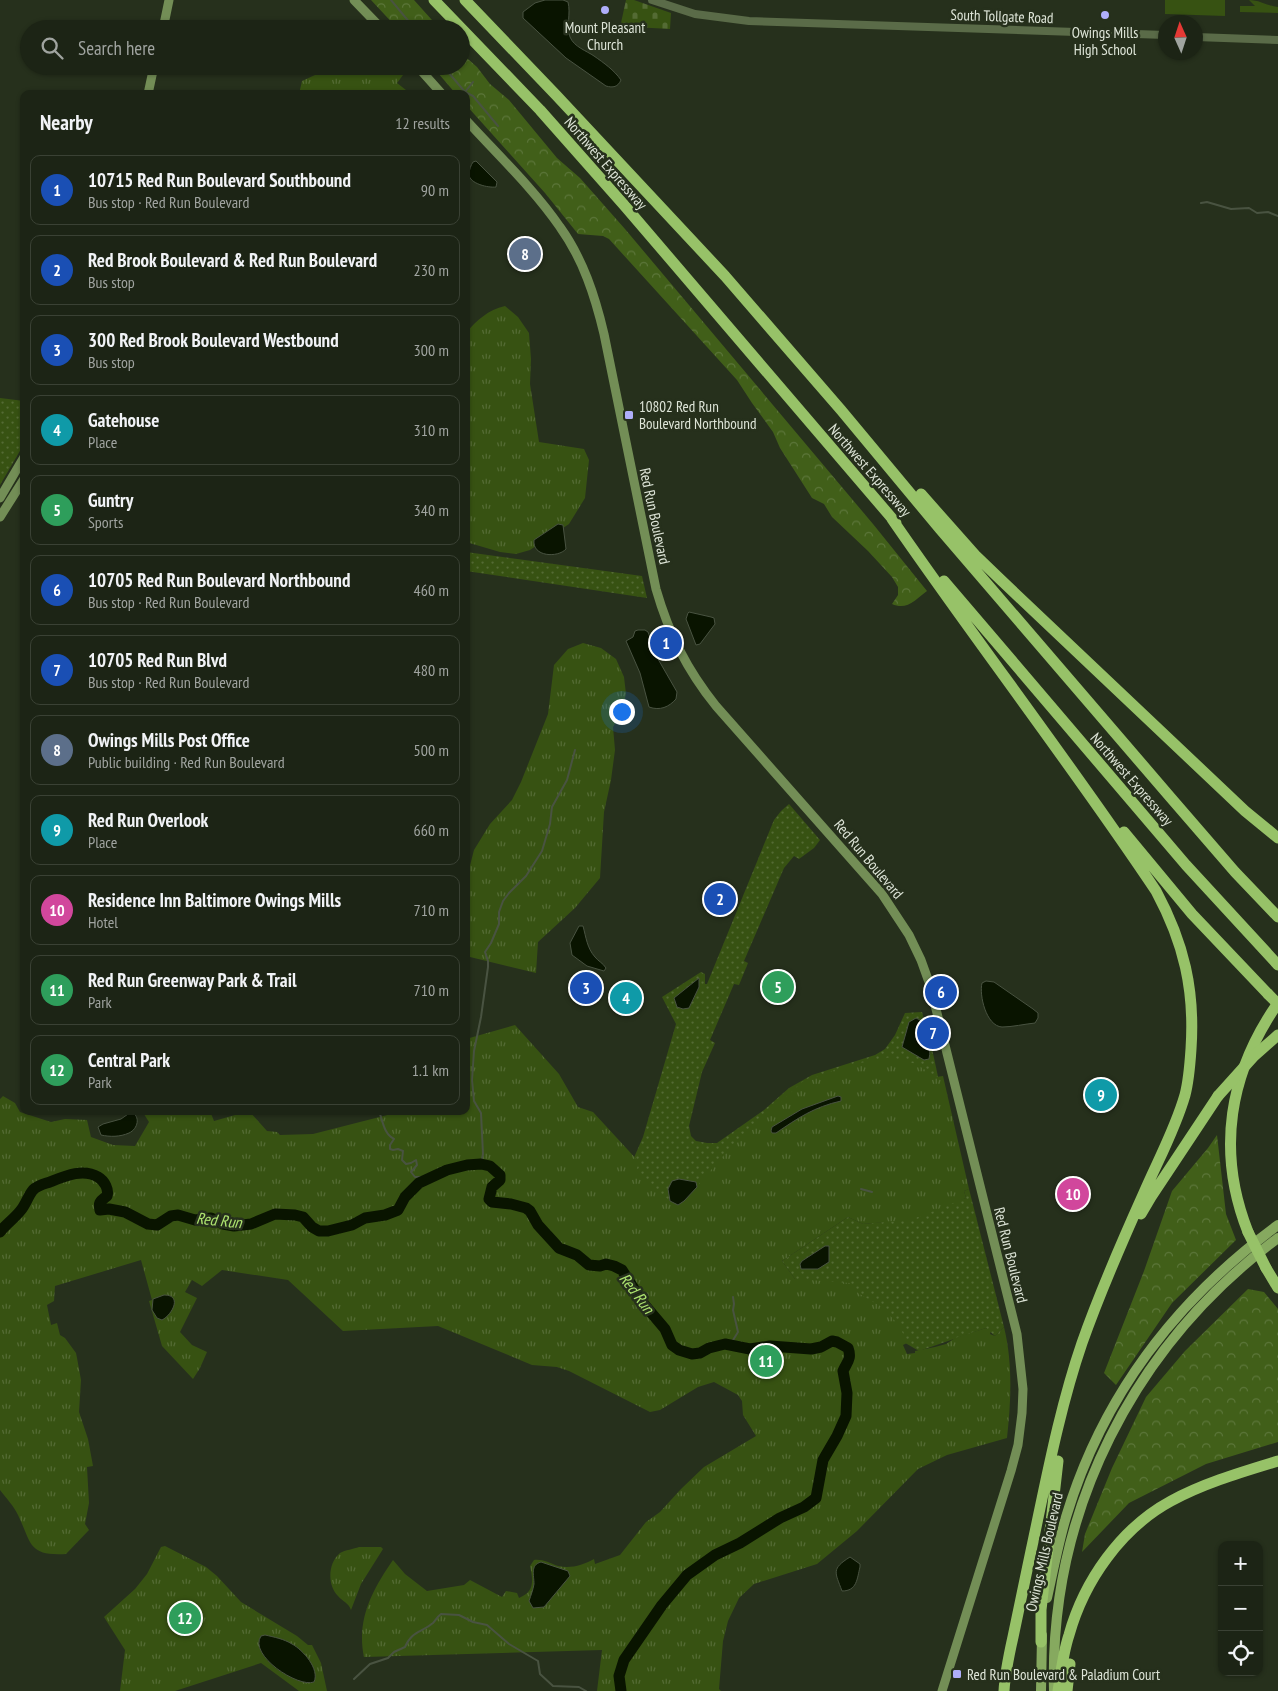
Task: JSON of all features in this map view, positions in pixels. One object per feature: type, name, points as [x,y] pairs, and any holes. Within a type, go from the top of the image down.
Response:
[{"type":"highway","name":"Northwest Expressway","points":[[434,0],[453,20]]},
{"type":"highway","name":"Northwest Expressway","points":[[466,0],[705,254],[841,410],[946,536],[1182,811],[1278,918]]},
{"type":"highway","name":"Northwest Expressway","points":[[470,37],[540,110],[617,197],[1186,865],[1278,965]]},
{"type":"highway","points":[[841,410],[975,555],[1245,811],[1278,838]]},
{"type":"highway","points":[[892,518],[1156,891],[1175,932],[1188,974],[1193,1027],[1190,1065],[1185,1094],[1158,1164],[1096,1303],[1068,1387],[1019,1608],[1004,1691]]},
{"type":"highway","points":[[1035,718],[1171,889],[1212,936],[1278,1004],[1262,1028],[1248,1056],[1239,1081],[1232,1110],[1230,1139],[1232,1177],[1238,1206],[1248,1232],[1278,1288]]},
{"type":"highway","points":[[1111,1268],[1151,1197],[1218,1096],[1254,1056],[1278,1035]]},
{"type":"highway","points":[[1041,1642],[1041,1610],[1057,1463],[1081,1345]]},
{"type":"highway","points":[[1056,1691],[1068,1635],[1083,1598],[1096,1574],[1111,1553],[1141,1522],[1159,1508],[1222,1478],[1278,1460]]},
{"type":"highway","points":[[1067,1691],[1070,1661],[1080,1622],[1090,1597],[1104,1572],[1121,1549],[1140,1530],[1188,1493]]},
{"type":"main road","points":[[165,20],[169,0]]},
{"type":"main road","points":[[354,0],[373,20]]},
{"type":"main road","points":[[149,90],[152,75]]},
{"type":"main road","points":[[425,75],[438,90]]},
{"type":"main road","name":"Red Run Boulevard","points":[[470,124],[546,208],[565,234],[586,276],[598,309],[604,334],[655,584],[662,610],[676,645],[696,680],[716,706],[888,901],[916,947],[930,985],[1017,1334],[1023,1389],[1021,1422],[1013,1463],[942,1691]]},
{"type":"main road","points":[[0,498],[20,464]]},
{"type":"main road","points":[[0,517],[20,485]]},
{"type":"main road","name":"Owings Mills Boulevard","points":[[1041,1691],[1041,1642],[1045,1608],[1065,1518],[1089,1454],[1108,1415],[1144,1357],[1182,1309],[1236,1257],[1278,1225]]},
{"type":"main road","name":"Owings Mills Boulevard","points":[[1056,1691],[1056,1626],[1068,1552],[1084,1498],[1098,1462],[1117,1423],[1152,1366],[1194,1313],[1247,1262],[1278,1238]]},
{"type":"street","name":"South Tollgate Road","points":[[652,0],[695,14],[730,19],[1158,35]]},
{"type":"street","points":[[1203,36],[1278,40]]},
{"type":"green space","points":[[371,0],[414,0],[432,20],[390,20]]},
{"type":"green space","points":[[626,0],[634,0],[671,13],[670,29],[634,27],[621,23]]},
{"type":"green space","points":[[1165,0],[1225,0],[1225,16],[1165,14]]},
{"type":"green space","points":[[1249,0],[1278,7],[1278,13],[1240,12],[1240,6],[1255,6]]},
{"type":"green space","points":[[470,61],[490,84],[509,100],[557,158],[580,178],[625,229],[927,591],[907,605],[897,606],[892,604],[898,595],[898,587],[892,577],[832,517],[824,504],[812,498],[780,448],[773,432],[737,380],[609,239],[603,236],[578,234],[545,193],[470,109],[470,90],[453,90],[440,75],[470,75]]},
{"type":"green space","points":[[315,75],[403,75],[397,83],[406,90],[300,90],[302,81]]},
{"type":"green space","points":[[505,306],[518,317],[529,333],[530,384],[539,442],[584,449],[589,460],[585,498],[569,524],[530,550],[516,554],[500,552],[470,543],[470,328],[483,316]]},
{"type":"green space","points":[[0,398],[20,400],[20,451],[0,485]]},
{"type":"green space","points":[[470,553],[642,576],[647,598],[470,572]]},
{"type":"green space","points":[[583,643],[601,648],[616,659],[624,677],[626,694],[621,713],[613,727],[615,750],[604,812],[600,878],[575,908],[538,942],[536,973],[470,957],[470,866],[474,850],[490,824],[512,800],[521,782],[548,714],[554,665],[568,649]]},
{"type":"green space","points":[[789,804],[820,840],[814,848],[799,859],[794,856],[784,868],[744,961],[748,963],[739,985],[734,984],[710,1040],[715,1043],[702,1072],[689,1126],[691,1136],[696,1141],[717,1143],[764,1110],[789,1088],[812,1075],[875,1055],[885,1049],[895,1035],[905,1013],[922,1012],[943,1100],[894,1058],[873,1087],[594,1249],[643,1137],[676,1024],[662,997],[701,972],[705,974],[705,984],[707,984],[774,820]],"holes":[[[699,978],[699,987],[693,1001],[674,998]]]},
{"type":"green space","points":[[515,1025],[559,1074],[578,1107],[593,1112],[639,1162],[636,1171],[672,1202],[685,1200],[724,1155],[802,1082],[845,1066],[891,1057],[916,1064],[936,1077],[943,1076],[969,1189],[964,1191],[966,1198],[911,1220],[863,1224],[848,1217],[782,1261],[795,1279],[850,1283],[858,1293],[882,1307],[896,1322],[898,1321],[907,1343],[903,1345],[907,1354],[946,1344],[955,1338],[986,1328],[991,1331],[990,1334],[995,1336],[1004,1327],[1009,1355],[1010,1382],[1007,1438],[947,1455],[918,1469],[857,1531],[817,1564],[754,1584],[739,1598],[728,1621],[723,1641],[719,1689],[721,1691],[597,1691],[602,1650],[364,1657],[362,1643],[364,1617],[368,1605],[379,1582],[393,1560],[405,1574],[427,1591],[464,1585],[470,1580],[502,1597],[506,1591],[517,1593],[519,1598],[528,1592],[532,1585],[530,1566],[534,1560],[558,1566],[572,1567],[594,1559],[595,1564],[620,1555],[646,1522],[660,1512],[704,1467],[756,1436],[743,1415],[742,1401],[738,1395],[714,1382],[698,1387],[660,1410],[650,1412],[569,1371],[557,1367],[532,1365],[438,1326],[343,1331],[288,1280],[222,1270],[202,1286],[192,1280],[185,1292],[197,1298],[180,1332],[192,1345],[207,1352],[193,1379],[162,1346],[149,1301],[152,1300],[141,1260],[55,1286],[54,1301],[47,1305],[51,1325],[57,1323],[60,1335],[65,1338],[76,1353],[81,1380],[79,1412],[88,1439],[93,1466],[87,1467],[89,1503],[85,1524],[89,1530],[66,1554],[44,1553],[29,1541],[16,1512],[0,1490],[0,1099],[3,1096],[15,1103],[20,1115],[29,1115],[51,1122],[65,1119],[87,1120],[91,1137],[113,1145],[135,1146],[149,1122],[145,1115],[212,1115],[214,1121],[235,1115],[253,1115],[267,1131],[277,1132],[280,1135],[313,1134],[387,1115],[470,1115],[470,1038]]},
{"type":"green space","points":[[1217,1135],[1226,1214],[1236,1240],[1172,1303],[1116,1385],[1104,1373],[1144,1271],[1172,1191]]},
{"type":"green space","points":[[969,1189],[1004,1327],[995,1336],[986,1328],[919,1351],[795,1279],[782,1261],[848,1217],[863,1224],[883,1222],[966,1198],[964,1191]]},
{"type":"green space","points":[[1248,1289],[1264,1292],[1278,1309],[1278,1442],[1206,1464],[1129,1503],[1082,1552],[1085,1534],[1112,1468],[1146,1397],[1185,1351]]},
{"type":"green space","points":[[165,1546],[206,1567],[241,1602],[297,1636],[308,1645],[312,1645],[321,1663],[327,1691],[299,1691],[261,1663],[175,1691],[120,1691],[125,1650],[104,1617],[135,1589],[147,1574],[161,1547]]},
{"type":"green space","points":[[359,1547],[381,1547],[383,1549],[361,1584],[351,1610],[334,1591],[330,1574],[333,1562],[340,1553]]},
{"type":"shaded area","points":[[545,0],[563,0],[568,2],[570,37],[578,46],[612,70],[621,80],[617,86],[606,86],[566,58],[523,18],[523,12],[535,3]]},
{"type":"shaded area","points":[[476,161],[497,182],[496,187],[480,185],[472,180],[470,168],[473,162]]},
{"type":"shaded area","points":[[558,524],[563,525],[566,549],[552,555],[541,553],[534,546],[534,540]]},
{"type":"shaded area","points":[[689,612],[714,618],[715,624],[700,644],[696,645],[686,619]]},
{"type":"shaded area","points":[[635,631],[648,632],[658,659],[677,692],[676,699],[664,708],[649,707],[640,673],[626,641],[633,637]]},
{"type":"shaded area","points":[[579,926],[583,926],[590,950],[606,968],[604,971],[587,966],[572,955],[570,943]]},
{"type":"shaded area","points":[[699,978],[699,987],[689,1008],[677,1007],[674,998]]},
{"type":"shaded area","points":[[986,981],[994,982],[1038,1013],[1035,1023],[1010,1027],[996,1025],[988,1016],[983,1002],[981,988],[982,983]]},
{"type":"shaded area","points":[[916,1018],[920,1020],[926,1034],[930,1049],[929,1059],[924,1060],[902,1047],[909,1022]]},
{"type":"shaded area","points":[[838,1096],[841,1097],[841,1101],[814,1110],[776,1133],[772,1133],[772,1127],[802,1109]]},
{"type":"shaded area","points":[[127,1115],[135,1115],[137,1122],[135,1129],[119,1136],[101,1135],[98,1127]]},
{"type":"shaded area","points":[[679,1179],[696,1182],[697,1187],[678,1205],[670,1201],[668,1189],[672,1181]]},
{"type":"shaded area","points":[[825,1246],[829,1246],[829,1262],[818,1269],[801,1269],[800,1264],[802,1261]]},
{"type":"shaded area","points":[[164,1295],[173,1298],[174,1306],[162,1320],[157,1318],[152,1310],[153,1299]]},
{"type":"shaded area","points":[[850,1557],[860,1564],[858,1576],[856,1584],[851,1589],[842,1591],[836,1571]]},
{"type":"shaded area","points":[[541,1562],[568,1571],[570,1576],[544,1607],[533,1608],[529,1601],[534,1584],[533,1571],[535,1565]]},
{"type":"shaded area","points":[[265,1635],[286,1641],[301,1651],[313,1666],[315,1671],[314,1682],[307,1683],[297,1680],[287,1675],[268,1660],[259,1644],[261,1636]]},
{"type":"waterway","points":[[391,0],[408,20]]},
{"type":"waterway","points":[[451,75],[463,90]]},
{"type":"waterway","points":[[467,90],[473,82]]},
{"type":"waterway","points":[[470,94],[498,126]]},
{"type":"waterway","points":[[1201,203],[1207,202],[1231,209],[1249,208],[1257,213],[1268,212],[1278,216]]},
{"type":"waterway","points":[[481,1164],[483,1154],[481,1113],[474,1101],[472,1080],[474,1051],[488,967],[485,952],[499,924],[499,912],[503,901],[526,876],[542,851],[550,824],[552,807],[567,780],[575,750]]},
{"type":"waterway","points":[[380,1115],[386,1131],[394,1139],[390,1149],[403,1151],[402,1160],[406,1164],[416,1160],[417,1165],[411,1172],[415,1177],[421,1177],[423,1181]]},
{"type":"waterway","name":"Red Run","points":[[0,1232],[21,1210],[35,1188],[62,1177],[80,1173],[92,1174],[100,1179],[107,1188],[107,1196],[100,1203],[100,1210],[109,1209],[125,1212],[148,1224],[157,1225],[171,1216],[178,1215],[195,1220],[211,1218],[223,1224],[234,1226],[251,1224],[275,1214],[303,1217],[312,1227],[319,1231],[328,1231],[352,1225],[365,1218],[385,1215],[398,1210],[405,1197],[419,1183],[447,1170],[481,1164],[490,1166],[500,1175],[500,1180],[492,1187],[489,1199],[492,1202],[526,1208],[530,1211],[538,1225],[559,1248],[577,1255],[589,1265],[600,1266],[606,1264],[622,1270],[643,1303],[665,1329],[672,1345],[679,1350],[692,1354],[700,1353],[709,1348],[725,1344],[750,1349],[770,1346],[811,1349],[821,1347],[832,1341],[848,1348],[849,1358],[843,1371],[847,1393],[846,1416],[823,1460],[816,1498],[804,1507],[780,1518],[740,1543],[715,1555],[687,1575],[662,1605],[624,1660],[619,1676],[621,1691]]},
{"type":"waterway","points":[[861,1189],[872,1192]]},
{"type":"waterway","points":[[730,1345],[738,1332],[733,1310],[733,1297]]},
{"type":"waterway","points":[[354,1679],[370,1664],[388,1658],[394,1652],[405,1647],[414,1635],[433,1623],[441,1614],[459,1615],[473,1622],[487,1625],[509,1644],[538,1661],[540,1674],[553,1686],[579,1687],[586,1691]]},
{"type":"place","name":"Mount Pleasant Church","points":[[605,10]]},
{"type":"place","name":"Owings Mills High School","points":[[1105,15]]},
{"type":"place","name":"Owings Mills Post Office","points":[[525,254]]},
{"type":"place","name":"10802 Red Run Boulevard Northbound","points":[[629,415]]},
{"type":"place","name":"10715 Red Run Boulevard Southbound","points":[[666,643]]},
{"type":"place","name":"Red Brook Boulevard & Red Run Boulevard","points":[[720,899]]},
{"type":"place","name":"Guntry","points":[[778,987]]},
{"type":"place","name":"300 Red Brook Boulevard Westbound","points":[[586,988]]},
{"type":"place","name":"10705 Red Run Boulevard Northbound","points":[[941,992]]},
{"type":"place","name":"Gatehouse","points":[[626,998]]},
{"type":"place","name":"10705 Red Run Blvd","points":[[933,1033]]},
{"type":"place","name":"Red Run Overlook","points":[[1101,1095]]},
{"type":"place","name":"Residence Inn Baltimore Owings Mills","points":[[1073,1194]]},
{"type":"place","name":"Red Run Greenway Park & Trail","points":[[766,1361]]},
{"type":"place","name":"Central Park","points":[[185,1618]]},
{"type":"place","name":"Red Run Boulevard & Paladium Court","points":[[957,1674]]}]
